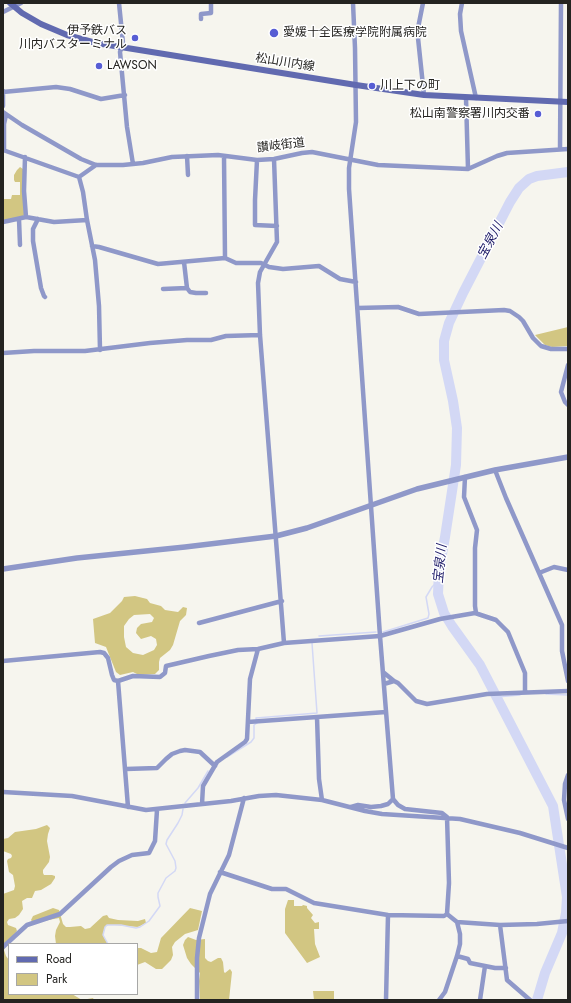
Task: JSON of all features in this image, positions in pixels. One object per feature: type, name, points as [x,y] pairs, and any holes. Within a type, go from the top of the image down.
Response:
[{"type":"main road","name":"松山川内線","points":[[12,5],[36,21],[66,35],[96,43],[356,86],[424,95],[568,102]]},
{"type":"street","points":[[3,12],[12,5],[21,3]]},
{"type":"street","points":[[119,3],[123,43],[120,52],[133,164]]},
{"type":"street","points":[[202,19],[201,14],[212,14],[211,3]]},
{"type":"street","points":[[353,3],[356,48],[356,122],[349,189],[380,636],[393,799],[398,805],[405,808],[442,813],[447,817]]},
{"type":"street","points":[[423,3],[418,28],[418,38],[424,95]]},
{"type":"street","points":[[462,3],[460,14],[461,30],[476,98]]},
{"type":"street","points":[[560,3],[560,149]]},
{"type":"street","points":[[3,106],[3,91],[56,87],[70,89],[101,99],[125,95]]},
{"type":"street","points":[[466,98],[468,169]]},
{"type":"street","points":[[5,113],[3,150],[79,177]]},
{"type":"street","points":[[5,113],[22,125],[81,159],[96,165]]},
{"type":"street","name":"讃岐街道","points":[[96,165],[133,164],[172,157],[187,156],[224,156],[258,160],[274,159],[312,152],[378,165],[468,169],[497,156],[568,149]]},
{"type":"street","points":[[187,156],[188,175]]},
{"type":"street","points":[[224,156],[225,258]]},
{"type":"street","points":[[25,157],[24,191],[26,217]]},
{"type":"street","points":[[274,159],[277,242],[258,277],[260,335],[282,601],[284,643]]},
{"type":"street","points":[[258,160],[255,200],[256,225],[277,226]]},
{"type":"street","points":[[79,177],[96,165]]},
{"type":"street","points":[[79,177],[92,246],[99,306],[100,350]]},
{"type":"street","points":[[3,222],[26,217],[54,222],[87,220]]},
{"type":"street","points":[[19,219],[20,245]]},
{"type":"street","points":[[38,219],[33,229],[33,241],[41,288],[45,297]]},
{"type":"street","points":[[92,246],[158,264],[225,258],[236,263],[261,263],[269,267],[283,269],[319,266],[340,279],[356,282]]},
{"type":"street","points":[[184,262],[187,288]]},
{"type":"street","points":[[163,289],[187,288],[189,291],[196,293],[206,293]]},
{"type":"street","points":[[358,308],[398,307],[419,314],[510,311],[519,317],[532,338],[541,346],[551,349],[568,348]]},
{"type":"street","points":[[3,353],[34,351],[86,351],[150,343],[211,340],[226,336],[260,335]]},
{"type":"street","points":[[568,365],[561,392],[568,406]]},
{"type":"street","points":[[3,568],[71,559],[185,548],[276,536],[307,528],[371,504],[448,480],[568,457]]},
{"type":"street","points":[[496,470],[506,498],[563,629],[562,646],[568,681]]},
{"type":"street","points":[[462,477],[464,497],[476,530],[477,538],[475,548],[476,613]]},
{"type":"street","points":[[539,572],[554,567],[568,570]]},
{"type":"street","points":[[199,622],[282,601]]},
{"type":"street","points":[[3,661],[100,652],[106,655],[114,680],[118,681],[133,676],[160,677],[165,673],[166,666],[223,653],[284,643],[380,636],[440,619],[476,613],[496,620],[508,632],[524,673],[525,692]]},
{"type":"street","points":[[202,804],[203,786],[215,766],[220,759],[245,742],[248,735],[250,679],[258,648]]},
{"type":"street","points":[[383,672],[398,683],[416,701],[422,703],[487,694],[568,691]]},
{"type":"street","points":[[118,681],[128,807]]},
{"type":"street","points":[[384,684],[394,681]]},
{"type":"street","points":[[248,722],[386,712]]},
{"type":"street","points":[[317,717],[319,779],[322,800]]},
{"type":"street","points":[[126,769],[157,768],[172,754],[185,750],[200,752],[215,766]]},
{"type":"street","points":[[568,775],[564,790],[564,800],[568,819]]},
{"type":"street","points":[[3,792],[72,796],[146,810],[157,810],[276,795],[322,800],[382,814],[460,819],[520,833],[568,848]]},
{"type":"street","points":[[197,1000],[197,958],[199,938],[210,894],[229,855],[244,798]]},
{"type":"street","points":[[349,807],[358,805],[371,807],[381,806],[388,804],[393,799]]},
{"type":"street","points":[[3,947],[27,925],[60,914],[119,861],[132,855],[149,852],[155,841],[157,810]]},
{"type":"street","points":[[447,817],[447,914]]},
{"type":"street","points":[[220,872],[272,889],[286,890],[314,903],[388,915],[444,916],[447,914]]},
{"type":"street","points":[[447,914],[457,922],[500,925],[568,921]]},
{"type":"street","points":[[386,1000],[388,915]]},
{"type":"street","points":[[439,1000],[445,992],[460,944],[460,934],[457,922]]},
{"type":"street","points":[[500,925],[509,981],[530,1000]]},
{"type":"street","points":[[457,956],[468,959],[470,962],[485,966],[506,968]]},
{"type":"street","points":[[480,1000],[485,966]]},
{"type":"green space","points":[[20,167],[23,169],[24,215],[22,217],[3,221],[3,199],[11,199],[12,195],[20,195],[20,182],[15,182],[14,175]]},
{"type":"green space","points":[[568,327],[568,346],[552,347],[545,345],[535,335]]},
{"type":"green space","points":[[135,596],[147,599],[150,603],[161,606],[165,610],[178,612],[183,607],[187,608],[186,615],[180,621],[173,645],[170,650],[160,658],[159,670],[155,674],[139,675],[133,672],[120,675],[116,672],[106,647],[95,643],[93,619],[110,613],[124,597]],"holes":[[[150,614],[154,618],[152,622],[141,624],[137,628],[136,633],[141,639],[151,636],[156,639],[157,645],[154,650],[143,655],[133,653],[126,647],[124,626],[134,615]]]},
{"type":"green space","points":[[47,825],[50,828],[47,841],[50,857],[49,862],[43,870],[43,873],[44,875],[55,876],[55,878],[51,884],[41,890],[35,891],[32,898],[27,898],[22,901],[23,909],[19,915],[15,918],[9,919],[7,922],[8,925],[16,928],[17,931],[7,943],[4,950],[8,959],[8,995],[74,995],[82,1000],[3,1000],[3,894],[14,890],[15,886],[13,875],[9,872],[7,861],[12,856],[11,854],[3,851],[3,839],[8,838],[15,832],[36,829]]},
{"type":"green space","points":[[288,900],[294,900],[294,906],[307,906],[313,915],[311,918],[315,923],[319,922],[319,929],[314,929],[315,944],[320,957],[307,963],[285,933],[285,909]]},
{"type":"green space","points":[[53,908],[59,910],[63,924],[66,927],[81,926],[85,929],[90,928],[103,916],[107,915],[109,918],[118,920],[138,921],[145,919],[146,923],[138,927],[108,925],[105,927],[103,935],[107,943],[56,943],[55,936],[60,922],[59,918],[33,923],[31,920],[33,916]]},
{"type":"green space","points":[[190,908],[202,911],[198,930],[185,934],[175,942],[172,947],[173,955],[171,960],[162,969],[156,969],[145,962],[138,965],[138,948],[151,953],[157,952],[161,938]]},
{"type":"green space","points":[[188,937],[196,940],[205,939],[205,958],[211,962],[221,958],[224,972],[225,973],[230,969],[232,972],[229,1000],[200,1000],[200,973],[187,958],[183,945]]},
{"type":"green space","points":[[313,991],[334,991],[334,1000],[314,1000]]},
{"type":"green space","points":[[93,998],[94,1000],[83,1000]]},
{"type":"waterway","name":"宝泉川","points":[[537,1000],[545,973],[562,933],[566,913],[567,897],[553,806],[480,665],[444,613],[438,594],[439,570],[456,465],[457,428],[444,360],[444,341],[449,323],[463,293],[510,202],[519,188],[529,179],[537,176],[568,172]]},
{"type":"waterway","points":[[383,632],[428,618],[429,614],[426,597],[438,581]]},
{"type":"waterway","points":[[319,636],[376,632]]},
{"type":"waterway","points":[[227,757],[251,742],[254,738],[254,725],[257,723],[256,718],[317,713],[312,643]]},
{"type":"waterway","points":[[546,694],[568,695]]},
{"type":"waterway","points":[[496,697],[520,695]]},
{"type":"waterway","points":[[185,803],[198,788],[208,771]]},
{"type":"waterway","points":[[107,943],[103,935],[107,925],[121,925],[136,928],[140,927],[149,921],[160,906],[158,893],[166,878],[175,871],[176,868],[175,861],[166,844],[182,815],[183,809]]},
{"type":"place","name":"愛媛十全医療学院附属病院","points":[[274,33]]},
{"type":"place","name":"伊予鉄バス 川内バスターミナル","points":[[135,38]]},
{"type":"place","name":"LAWSON","points":[[99,66]]},
{"type":"place","name":"川上下の町","points":[[372,86]]},
{"type":"place","name":"松山南警察署川内交番","points":[[538,114]]}]
